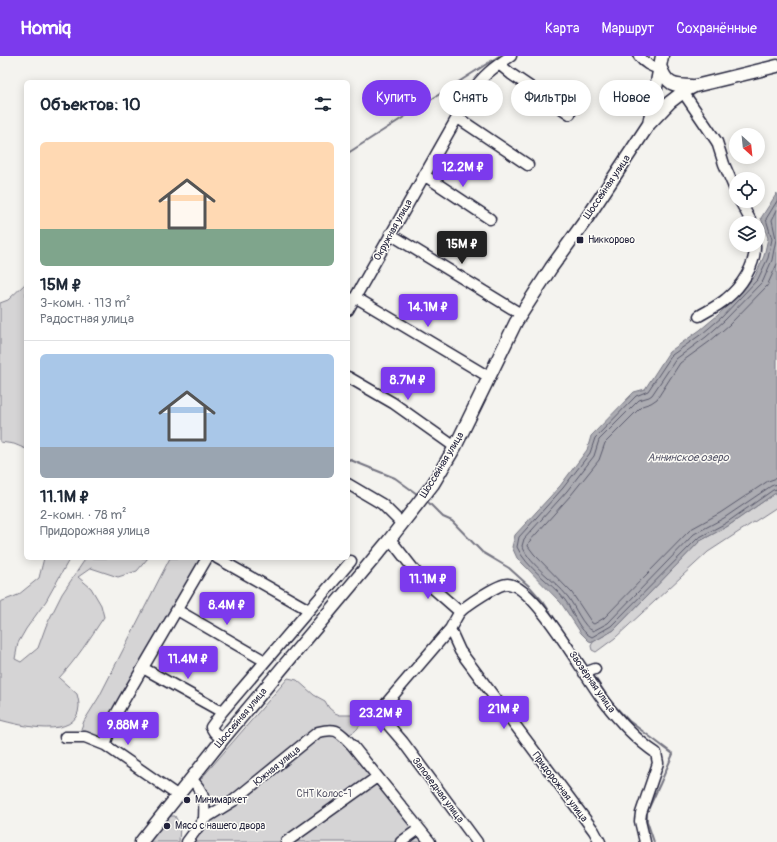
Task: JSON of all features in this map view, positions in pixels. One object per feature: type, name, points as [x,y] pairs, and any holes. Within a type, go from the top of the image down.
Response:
[{"type":"main road","points":[[660,64],[664,77],[676,86],[696,86]]},
{"type":"main road","points":[[649,124],[660,64]]},
{"type":"main road","points":[[649,124],[670,102],[683,92],[696,86],[777,66]]},
{"type":"main road","name":"Шоссейная улица","points":[[141,842],[190,779],[364,571],[433,484],[455,447],[521,314],[649,124]]},
{"type":"street","name":"Окружная улица","points":[[350,306],[478,82],[485,74],[511,56]]},
{"type":"street","points":[[639,56],[643,62],[649,65],[660,64]]},
{"type":"street","points":[[499,64],[520,80]]},
{"type":"street","points":[[683,92],[717,142],[729,176]]},
{"type":"street","points":[[458,118],[528,165]]},
{"type":"street","points":[[424,175],[490,219]]},
{"type":"street","points":[[390,234],[521,314]]},
{"type":"street","points":[[699,316],[726,300],[743,281],[752,263],[754,252]]},
{"type":"street","points":[[355,297],[489,377]]},
{"type":"street","points":[[350,378],[392,403],[455,447]]},
{"type":"street","points":[[350,485],[382,504],[402,524]]},
{"type":"street","points":[[390,539],[419,576],[460,612],[450,629]]},
{"type":"street","points":[[106,745],[118,711],[205,560]]},
{"type":"street","points":[[221,560],[309,610]]},
{"type":"street","points":[[222,740],[211,727],[309,610],[348,560],[364,571]]},
{"type":"street","name":"Заозёрная улица","points":[[460,612],[493,588],[508,584],[524,590],[542,611],[569,649],[588,671],[611,711],[636,738],[656,753],[658,763],[640,821],[645,842]]},
{"type":"street","points":[[177,610],[265,661]]},
{"type":"street","name":"Заповедная улица","points":[[450,629],[378,713],[403,742],[477,842]]},
{"type":"street","name":"Придорожная улица","points":[[450,629],[460,651],[600,842]]},
{"type":"street","points":[[143,668],[222,712]]},
{"type":"street","name":"Южная улица","points":[[204,819],[233,801],[318,732],[330,729],[340,732],[377,777]]},
{"type":"street","points":[[65,737],[85,737],[106,745],[177,795]]},
{"type":"street","points":[[286,842],[377,777],[430,842]]},
{"type":"street","points":[[187,842],[204,819],[205,800],[198,786],[190,779]]},
{"type":"street","points":[[401,842],[419,829]]},
{"type":"green space","points":[[24,285],[24,448],[14,444],[0,442],[0,303],[8,300]]},
{"type":"green space","points":[[777,492],[777,507],[708,552],[615,638],[596,652],[592,650],[591,646],[593,642],[614,630],[700,541],[728,526]]},
{"type":"green space","points":[[44,560],[69,560],[46,601],[18,643],[15,659],[21,662],[38,648],[46,626],[62,594],[85,560],[146,560],[137,571],[118,577],[91,568],[78,577],[91,588],[101,605],[104,617],[77,656],[59,678],[77,694],[79,706],[76,717],[69,724],[59,727],[33,727],[0,720],[0,602],[18,595],[39,578]]},
{"type":"green space","points":[[169,560],[201,560],[117,704],[101,735],[94,736],[82,732],[81,729],[84,721],[99,697]]},
{"type":"green space","name":"СНТ Колос-1","points":[[288,678],[297,680],[314,695],[325,701],[329,708],[335,713],[340,715],[352,715],[362,720],[354,732],[339,736],[425,842],[192,842],[200,829],[238,799],[224,801],[213,800],[205,793],[200,780]]},
{"type":"green space","points":[[167,816],[175,816],[180,826],[179,842],[147,842]]},
{"type":"water","name":"Аннинское озеро","points":[[777,193],[777,492],[728,526],[700,541],[614,630],[593,642],[589,641],[581,633],[561,603],[517,558],[512,547],[515,535],[560,486],[587,450],[591,436],[634,392],[645,389],[669,352],[718,315],[755,276],[764,256],[768,238],[765,229],[765,216],[762,216]]},
{"type":"waterway","points":[[350,152],[499,56]]},
{"type":"waterway","points":[[350,460],[395,478],[417,494]]},
{"type":"waterway","points":[[429,503],[443,517],[452,521],[482,552],[509,568],[530,587],[544,603],[588,668]]},
{"type":"waterway","points":[[592,673],[611,702],[629,721],[673,754],[647,812],[647,821],[654,842]]},
{"type":"place","name":"Никкорово","points":[[580,240]]},
{"type":"place","name":"Минимаркет","points":[[187,800]]},
{"type":"place","name":"Мясо с нашего двора","points":[[167,826]]}]
